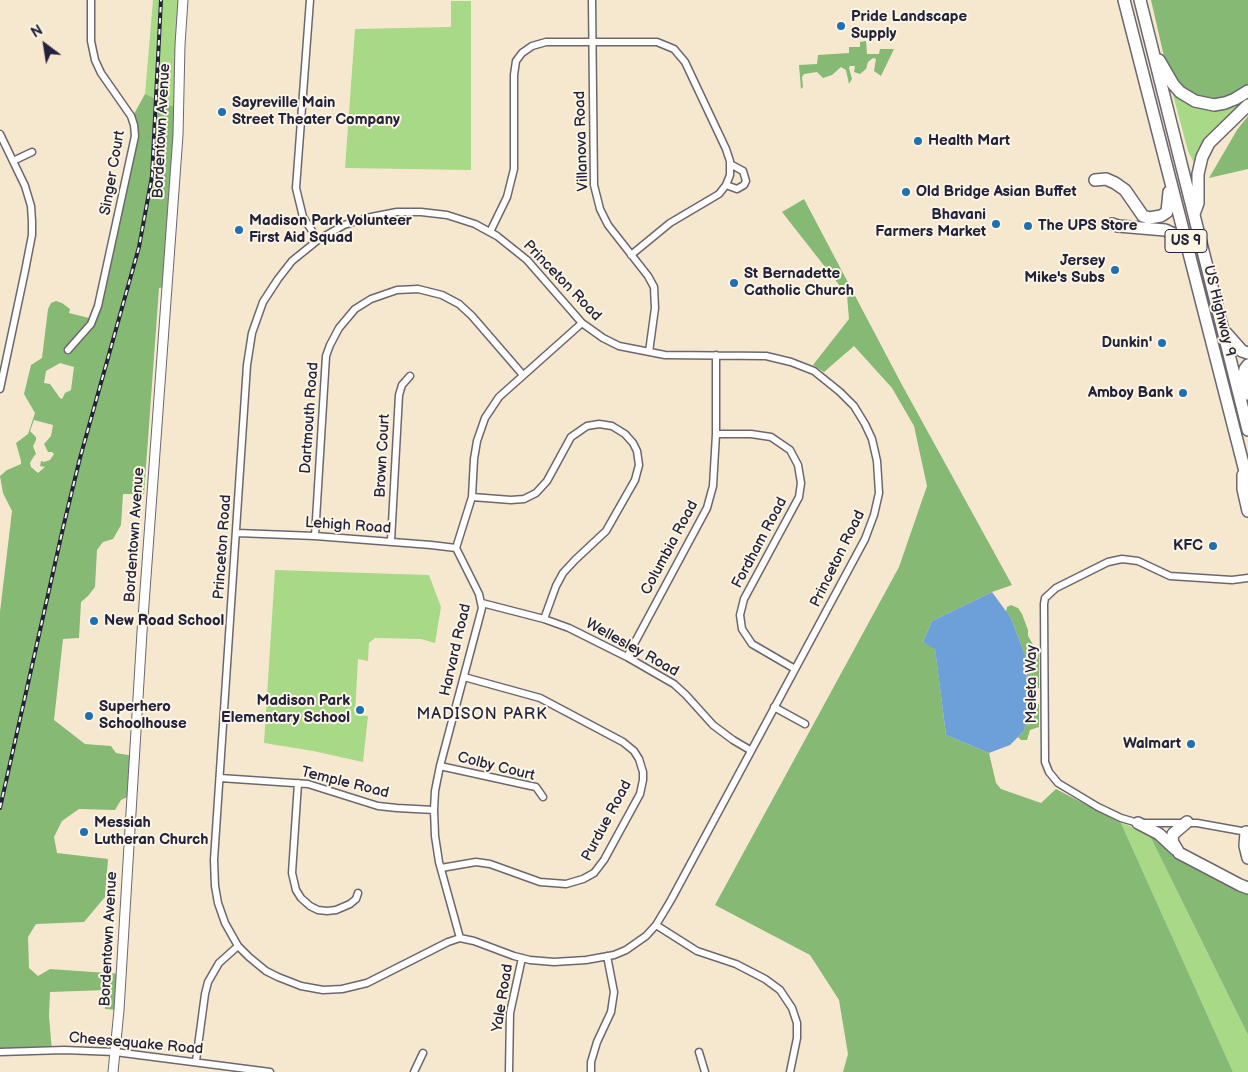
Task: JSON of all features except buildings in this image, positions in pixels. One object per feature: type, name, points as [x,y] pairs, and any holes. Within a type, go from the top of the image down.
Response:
[{"type":"highway","name":"US Highway 9","points":[[1124,0],[1248,483]]},
{"type":"highway","name":"US Highway 9","points":[[1140,0],[1248,430]]},
{"type":"highway","points":[[1152,47],[1173,84],[1187,98],[1205,104],[1225,103],[1248,91]]},
{"type":"highway","points":[[1194,215],[1198,203],[1198,174],[1202,157],[1209,143],[1248,105]]},
{"type":"highway","points":[[1095,180],[1106,179],[1115,183],[1125,190],[1143,216],[1154,218],[1167,212],[1169,203],[1169,175]]},
{"type":"highway","points":[[1112,224],[1165,230],[1185,238]]},
{"type":"highway","points":[[1222,329],[1242,351],[1248,353]]},
{"type":"highway","points":[[1248,365],[1245,368],[1243,379],[1248,402]]},
{"type":"highway","points":[[1243,465],[1242,490],[1248,511]]},
{"type":"highway","points":[[1175,849],[1172,841],[1173,834],[1187,822]]},
{"type":"highway","points":[[1138,823],[1159,834],[1178,853],[1240,886],[1248,888]]},
{"type":"highway","points":[[1247,832],[1245,846],[1248,858]]},
{"type":"street","name":"Singer Court","points":[[68,350],[91,324],[98,306],[136,136],[131,116],[94,60],[91,41],[91,0]]},
{"type":"street","name":"Bordentown Avenue","points":[[114,1072],[145,592],[178,135],[183,0]]},
{"type":"street","points":[[310,0],[296,188],[303,217],[318,240]]},
{"type":"street","name":"Villanova Road","points":[[592,0],[594,186],[604,217],[616,238],[648,276],[655,292],[656,308],[648,352]]},
{"type":"street","points":[[490,232],[507,197],[514,169],[514,79],[516,61],[527,49],[537,44],[653,41],[674,48],[685,62],[726,148],[730,164],[730,174],[726,185],[714,198],[670,223],[631,255]]},
{"type":"street","points":[[0,134],[25,186],[31,206],[32,235],[1,376],[0,389]]},
{"type":"street","points":[[14,161],[32,152]]},
{"type":"street","points":[[726,185],[737,189],[742,187],[746,181],[743,171],[730,164]]},
{"type":"street","name":"Princeton Road","points":[[397,212],[447,215],[475,224],[510,244],[528,260],[582,323],[614,344],[628,349],[665,355],[771,357],[791,362],[814,371],[836,388],[854,406],[868,429],[876,454],[879,493],[872,523],[865,539],[671,900],[646,936],[620,953],[554,962],[522,958],[460,938],[448,942],[367,983],[331,990],[308,988],[278,977],[257,964],[238,946],[222,917],[214,878],[247,365],[252,333],[263,302],[292,261],[318,240],[352,222],[381,214],[397,212]]},
{"type":"street","name":"Dartmouth Road","points":[[315,536],[325,361],[330,345],[339,328],[355,309],[371,299],[398,290],[418,289],[442,295],[468,311],[523,375]]},
{"type":"street","points":[[456,548],[472,497],[475,452],[482,425],[499,397],[582,323]]},
{"type":"street","name":"Columbia Road","points":[[627,657],[707,508],[713,486],[716,434],[716,355]]},
{"type":"street","name":"Brown Court","points":[[391,542],[399,395],[402,385],[410,376]]},
{"type":"street","points":[[472,497],[511,500],[524,499],[536,493],[547,481],[571,437],[587,426],[598,424],[612,426],[625,434],[633,443],[637,451],[638,465],[635,480],[606,531],[563,573],[556,586],[544,619]]},
{"type":"street","name":"Fordham Road","points":[[716,434],[758,434],[771,437],[790,450],[798,465],[801,483],[799,497],[744,599],[740,615],[742,629],[752,644],[795,668]]},
{"type":"street","name":"Lehigh Road","points":[[237,534],[315,536],[456,548]]},
{"type":"street","name":"Harvard Road","points":[[456,548],[482,604],[440,766],[434,810],[435,836],[441,868],[460,938]]},
{"type":"street","name":"Meleta Way","points":[[1247,832],[1187,822],[1138,823],[1121,818],[1098,807],[1058,783],[1049,772],[1045,762],[1045,598],[1056,588],[1108,562],[1122,559],[1138,561],[1170,576],[1232,580],[1248,578]]},
{"type":"street","name":"Wellesley Road","points":[[482,604],[544,619],[580,632],[627,657],[674,684],[712,725],[750,750]]},
{"type":"street","name":"Purdue Road","points":[[441,868],[476,862],[490,864],[540,882],[566,884],[583,879],[594,873],[604,860],[640,794],[643,780],[639,759],[634,751],[623,742],[540,698],[464,677]]},
{"type":"street","points":[[774,707],[805,724]]},
{"type":"street","name":"Colby Court","points":[[440,766],[531,786],[536,788],[543,797]]},
{"type":"street","name":"Temple Road","points":[[220,778],[298,783],[322,787],[378,806],[434,810]]},
{"type":"street","points":[[298,783],[292,872],[296,890],[301,898],[310,906],[318,910],[327,911],[336,910],[350,904],[356,899],[358,893]]},
{"type":"street","points":[[656,924],[697,951],[732,962],[766,979],[780,990],[792,1008],[797,1028],[790,1072]]},
{"type":"street","points":[[196,1061],[208,982],[219,963],[238,946]]},
{"type":"street","points":[[591,1072],[591,1062],[597,1042],[611,1012],[614,992],[607,956]]},
{"type":"street","name":"Yale Road","points":[[510,1072],[510,1013],[522,958]]},
{"type":"street","name":"Cheesequake Road","points":[[0,1052],[64,1050],[115,1052],[270,1072]]},
{"type":"street","points":[[699,1052],[705,1072]]},
{"type":"street","points":[[414,1072],[423,1053]]},
{"type":"green space","points":[[153,0],[183,0],[179,109],[145,94]]},
{"type":"green space","points":[[1151,0],[1248,0],[1248,84],[1244,89],[1226,99],[1203,101],[1181,87],[1165,61]]},
{"type":"green space","points":[[451,1],[471,1],[471,170],[345,168],[355,29],[451,27]]},
{"type":"green space","points":[[866,41],[867,54],[879,54],[880,49],[894,49],[881,76],[874,71],[876,59],[873,58],[868,62],[866,69],[860,74],[854,72],[855,66],[850,66],[852,79],[849,84],[846,70],[841,67],[832,75],[823,78],[817,72],[804,74],[802,77],[803,87],[801,89],[799,65],[817,64],[818,55],[849,53],[849,47],[860,47],[860,42]]},
{"type":"green space","points":[[1171,87],[1183,99],[1206,109],[1246,101],[1204,140],[1194,163],[1188,151]]},
{"type":"green space","points":[[145,94],[179,109],[166,287],[159,288],[144,494],[123,494],[121,525],[113,539],[103,542],[97,550],[95,587],[81,602],[79,638],[63,639],[54,720],[85,744],[111,746],[116,753],[134,756],[132,795],[121,800],[115,810],[79,809],[62,821],[54,837],[57,853],[108,859],[105,897],[84,922],[36,924],[28,937],[29,968],[38,976],[50,969],[121,974],[119,1010],[105,1009],[106,990],[50,992],[49,1016],[52,1051],[0,1052],[0,612],[12,511],[3,493],[0,476],[7,470],[21,464],[16,443],[28,434],[35,413],[24,394],[31,365],[42,358],[48,309],[51,303],[56,301],[62,303],[70,309],[69,313],[93,319],[134,145],[134,114]],"holes":[[[60,363],[74,367],[71,390],[65,393],[62,399],[50,384],[44,383],[46,371]],[[34,420],[53,425],[51,436],[44,444],[48,452],[54,454],[50,460],[41,461],[40,466],[45,467],[38,473],[31,467],[30,463],[36,454],[33,446],[36,437],[30,431]]]},
{"type":"green space","points":[[1248,116],[1248,169],[1209,178],[1237,130]]},
{"type":"green space","points":[[804,199],[901,383],[1012,585],[992,592],[932,621],[923,642],[935,648],[946,735],[989,753],[996,783],[1001,789],[1041,803],[1056,789],[1121,823],[1233,1072],[843,1072],[848,1054],[839,1000],[810,955],[715,905],[899,567],[927,486],[914,426],[892,388],[854,346],[824,372],[813,365],[849,319],[847,295],[782,212]]},
{"type":"green space","name":"Madison Park Elementary School","points":[[275,570],[429,575],[441,607],[435,643],[421,639],[375,638],[369,643],[368,661],[358,659],[355,715],[368,716],[363,762],[264,743]]},
{"type":"green space","points":[[1011,605],[1018,608],[1022,614],[1028,630],[1028,636],[1039,655],[1039,688],[1028,688],[1025,655],[1011,618],[1006,612],[1007,607]]},
{"type":"green space","points":[[1029,704],[1039,704],[1039,727],[1030,730],[1027,740],[1021,740],[1018,737],[1024,731]]},
{"type":"green space","points":[[1121,823],[1148,832],[1248,1035],[1248,1072],[1233,1072]]},
{"type":"green space","points":[[1148,832],[1159,835],[1187,865],[1248,893],[1248,1035]]},
{"type":"water","points":[[992,592],[1011,618],[1025,655],[1029,707],[1024,731],[1010,745],[989,753],[946,735],[935,649],[923,642],[932,621]]},
{"type":"railway","points":[[0,808],[80,458],[139,247],[152,176],[161,0]]},
{"type":"place","name":"Pride Landscape Supply","points":[[841,26]]},
{"type":"place","name":"Sayreville Main Street Theater Company","points":[[222,112]]},
{"type":"place","name":"Health Mart","points":[[918,141]]},
{"type":"place","name":"Old Bridge Asian Buffet","points":[[906,192]]},
{"type":"place","name":"Bhavani Farmers Market","points":[[996,224]]},
{"type":"place","name":"The UPS Store","points":[[1028,226]]},
{"type":"place","name":"Madison Park Volunteer First Aid Squad","points":[[239,230]]},
{"type":"place","name":"Jersey Mike's Subs","points":[[1115,270]]},
{"type":"place","name":"St Bernadette Catholic Church","points":[[734,283]]},
{"type":"place","name":"Dunkin'","points":[[1162,343]]},
{"type":"place","name":"Amboy Bank","points":[[1183,393]]},
{"type":"place","name":"KFC","points":[[1213,546]]},
{"type":"place","name":"New Road School","points":[[94,621]]},
{"type":"place","name":"Madison Park Elementary School","points":[[360,710]]},
{"type":"place","name":"Superhero Schoolhouse","points":[[89,716]]},
{"type":"place","name":"Walmart","points":[[1191,744]]},
{"type":"place","name":"Messiah Lutheran Church","points":[[84,832]]},
{"type":"district","name":"MADISON PARK","points":[[482,715]]}]
